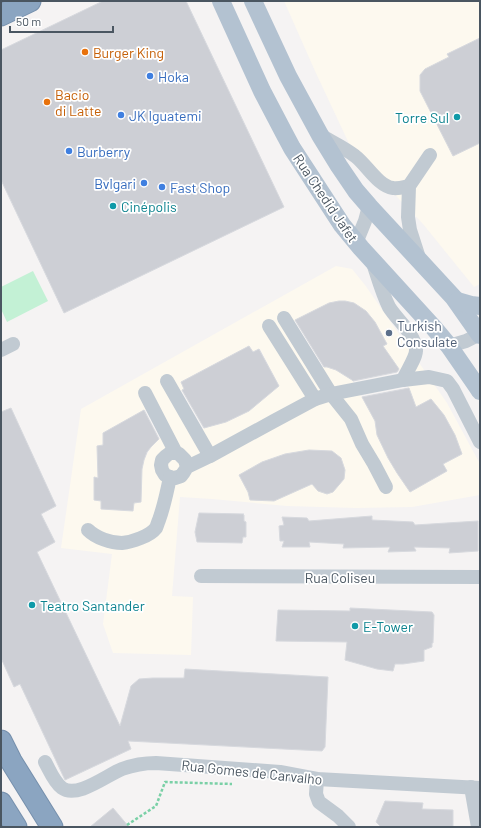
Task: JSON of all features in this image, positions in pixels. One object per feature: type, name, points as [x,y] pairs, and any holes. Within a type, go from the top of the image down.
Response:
[{"type":"highway","points":[[1,15],[30,1]]},
{"type":"highway","points":[[1,741],[11,761],[52,827]]},
{"type":"highway","points":[[1,803],[16,827]]},
{"type":"main road","name":"Rua Chedid Jafet","points":[[221,1],[262,91],[292,148],[339,220],[356,243],[449,346],[480,391]]},
{"type":"main road","name":"Rua Chedid Jafet","points":[[253,1],[288,76],[320,135],[356,191],[457,301],[480,334]]},
{"type":"main road","points":[[457,301],[480,306]]},
{"type":"street","points":[[320,135],[354,155],[377,179],[385,185],[392,188],[409,186]]},
{"type":"street","points":[[420,261],[410,230],[408,217],[409,186],[430,155]]},
{"type":"street","points":[[356,243],[369,206]]},
{"type":"street","points":[[372,261],[379,283],[390,307],[414,340],[416,354],[403,380]]},
{"type":"street","points":[[284,318],[331,394],[351,418],[362,444],[386,487]]},
{"type":"street","points":[[269,326],[315,400]]},
{"type":"street","points":[[449,346],[466,341],[480,334]]},
{"type":"street","points":[[187,467],[185,460],[176,453],[170,453],[166,456],[162,460],[161,465],[165,475],[175,478],[181,476],[187,467],[315,400],[331,394],[403,380],[428,377],[447,381],[456,395],[480,442]]},
{"type":"street","points":[[167,381],[210,456]]},
{"type":"street","points":[[145,392],[176,453]]},
{"type":"street","points":[[88,530],[100,538],[122,543],[143,538],[151,533],[156,528],[163,511],[170,477]]},
{"type":"street","name":"Rua Coliseu","points":[[201,576],[480,577]]},
{"type":"street","name":"Rua Gomes de Carvalho","points":[[45,762],[57,783],[63,789],[71,792],[83,789],[121,770],[144,763],[280,772],[317,780],[476,787]]},
{"type":"street","points":[[317,780],[316,794],[319,802],[338,816],[349,827]]},
{"type":"street","points":[[476,787],[478,827]]},
{"type":"path","points":[[127,825],[156,806],[165,782],[234,784]]},
{"type":"shaded area","points":[[284,1],[480,1],[480,284],[474,287],[423,224],[352,150]]},
{"type":"shaded area","points":[[336,266],[352,269],[365,285],[447,403],[480,464],[480,495],[412,507],[356,508],[287,506],[180,497],[172,596],[193,597],[191,655],[113,653],[103,624],[112,554],[61,548],[81,409]],"holes":[[[345,301],[354,303],[366,311],[375,322],[386,344],[381,348],[393,360],[405,378],[412,397],[413,409],[431,399],[444,415],[455,435],[462,454],[443,464],[447,471],[410,491],[388,458],[377,435],[375,421],[352,380],[336,370],[327,367],[309,367],[294,321],[329,303]],[[249,346],[253,352],[260,349],[279,386],[249,411],[226,422],[198,430],[178,392],[184,389],[181,382]],[[147,409],[161,437],[151,447],[144,460],[142,469],[141,502],[134,503],[133,511],[101,509],[101,501],[94,500],[94,477],[98,478],[97,446],[103,445],[103,433]],[[309,450],[331,451],[341,458],[345,470],[307,486],[248,492],[239,475],[262,462],[285,454]]]},
{"type":"green space","points":[[33,271],[48,301],[7,322],[1,309],[1,287]]},
{"type":"building","name":"JK Iguatemi","points":[[103,1],[186,1],[284,207],[64,313],[1,180],[1,50]]},
{"type":"building","name":"Torre Sul","points":[[480,38],[480,143],[453,156],[420,91],[420,75],[425,69],[449,57],[447,54]]},
{"type":"building","points":[[339,301],[354,303],[366,311],[375,322],[387,344],[383,346],[399,369],[397,372],[353,381],[336,370],[324,367],[295,320],[329,303]]},
{"type":"building","points":[[249,346],[253,352],[259,349],[279,386],[249,411],[226,422],[204,428],[182,390],[184,389],[181,382]]},
{"type":"building","points":[[409,388],[416,407],[431,399],[444,415],[455,435],[462,454],[443,464],[447,471],[410,492],[388,458],[377,435],[375,421],[362,397]]},
{"type":"building","points":[[11,408],[56,506],[41,514],[55,542],[37,552],[120,726],[131,686],[139,679],[184,678],[185,669],[328,677],[325,747],[322,751],[128,741],[131,749],[65,780],[20,684],[14,687],[1,658],[1,412]]},
{"type":"building","points":[[144,410],[159,439],[147,452],[144,460],[142,469],[141,502],[134,503],[133,511],[101,509],[101,501],[94,500],[94,477],[98,478],[97,446],[103,445],[103,433]]},
{"type":"building","points":[[309,450],[332,451],[341,458],[345,470],[344,479],[333,492],[327,494],[318,491],[312,484],[274,501],[250,500],[248,492],[239,475],[262,462],[285,454]]},
{"type":"building","points":[[199,513],[244,514],[244,521],[246,522],[246,537],[243,537],[242,543],[197,542],[195,532]]},
{"type":"building","points":[[372,516],[372,520],[413,522],[415,525],[478,521],[478,551],[449,553],[450,548],[414,547],[416,551],[388,552],[390,547],[343,548],[344,544],[309,542],[310,547],[282,547],[284,541],[280,541],[279,526],[284,525],[282,517],[307,518],[309,521]]},
{"type":"building","name":"E-Tower","points":[[350,608],[432,612],[434,615],[433,643],[432,647],[424,650],[424,661],[395,664],[393,671],[377,669],[345,660],[347,642],[276,641],[278,610],[350,611]]},
{"type":"building","points":[[385,801],[423,803],[422,809],[453,810],[453,827],[381,827],[376,822]]},
{"type":"building","points":[[113,808],[129,827],[90,827]]},
{"type":"place","name":"Burger King","points":[[85,52]]},
{"type":"place","name":"Hoka","points":[[150,76]]},
{"type":"place","name":"Bacio di Latte","points":[[47,102]]},
{"type":"place","name":"JK Iguatemi","points":[[121,115]]},
{"type":"place","name":"Torre Sul","points":[[457,117]]},
{"type":"place","name":"Burberry","points":[[69,151]]},
{"type":"place","name":"Bvlgari","points":[[144,183]]},
{"type":"place","name":"Fast Shop","points":[[162,187]]},
{"type":"place","name":"Cinépolis","points":[[113,206]]},
{"type":"place","name":"Turkish Consulate","points":[[389,333]]},
{"type":"place","name":"Teatro Santander","points":[[32,605]]},
{"type":"place","name":"E-Tower","points":[[355,626]]}]
